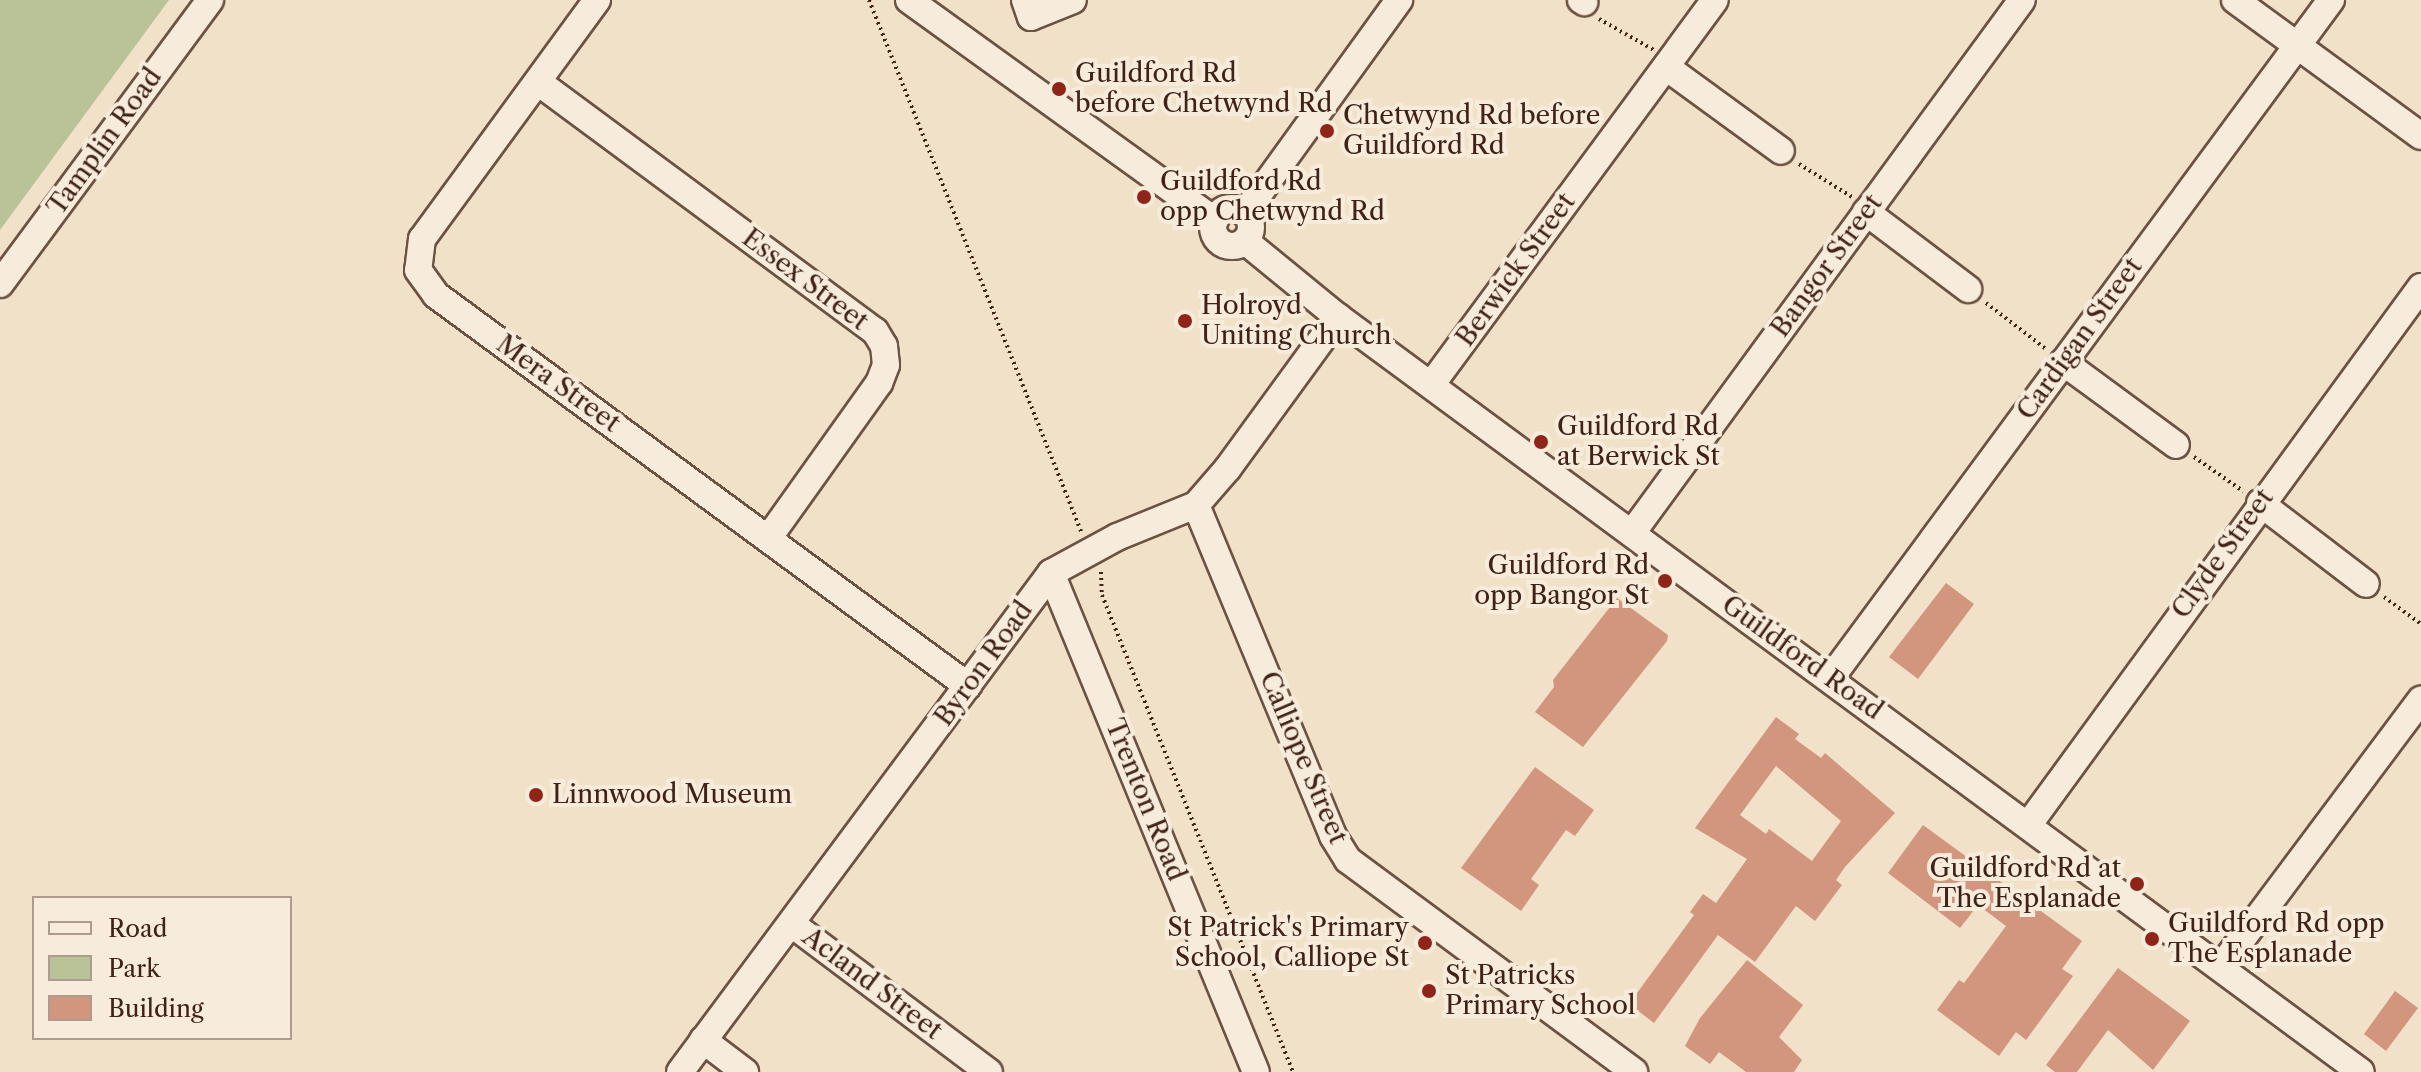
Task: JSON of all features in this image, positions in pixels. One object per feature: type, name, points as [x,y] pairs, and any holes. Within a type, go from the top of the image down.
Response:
[{"type":"street","name":"Tamplin Road","points":[[0,284],[210,0]]},
{"type":"street","name":"Mera Street","points":[[597,0],[422,239],[418,270],[436,295],[968,686]]},
{"type":"street","points":[[909,0],[1215,221],[1222,243],[1234,246],[1245,241],[1251,224],[1245,213],[1228,209],[1215,221]]},
{"type":"street","points":[[1028,8],[1073,0]]},
{"type":"street","points":[[1245,213],[1399,0]]},
{"type":"street","name":"Berwick Street","points":[[1431,385],[1660,59],[1715,0]]},
{"type":"street","name":"Bangor Street","points":[[1632,533],[2022,0]]},
{"type":"street","points":[[2235,0],[2421,136]]},
{"type":"street","name":"Cardigan Street","points":[[1830,679],[2331,0]]},
{"type":"street","points":[[1660,59],[1781,151]]},
{"type":"street","name":"Essex Street","points":[[538,82],[875,331],[884,346],[886,365],[879,383],[769,537]]},
{"type":"street","points":[[1866,212],[1968,289]]},
{"type":"street","name":"Guildford Road","points":[[1245,241],[1338,317],[2361,1072]]},
{"type":"street","name":"Clyde Street","points":[[2029,824],[2260,503],[2421,287]]},
{"type":"street","name":"Byron Road","points":[[680,1072],[793,925],[1051,573],[1117,537],[1196,505],[1228,468],[1338,317]]},
{"type":"street","points":[[2063,362],[2176,445]]},
{"type":"street","points":[[2260,503],[2366,584]]},
{"type":"street","name":"Calliope Street","points":[[1196,505],[1333,836],[1348,860],[1634,1072]]},
{"type":"street","name":"Trenton Road","points":[[1051,573],[1256,1072]]},
{"type":"street","points":[[2221,967],[2421,700]]},
{"type":"street","name":"Acland Street","points":[[793,925],[989,1072]]},
{"type":"street","points":[[703,1040],[745,1072]]},
{"type":"path","points":[[1583,1],[1600,21],[1660,59]]},
{"type":"path","points":[[1781,151],[1830,181],[1866,212]]},
{"type":"path","points":[[1968,289],[2063,362]]},
{"type":"path","points":[[2176,445],[2260,503]]},
{"type":"path","points":[[2366,584],[2421,624]]},
{"type":"green space","points":[[0,0],[169,0],[0,230]]},
{"type":"building","points":[[1946,583],[1974,604],[1918,679],[1889,657]]},
{"type":"building","points":[[1617,598],[1668,635],[1667,641],[1583,747],[1535,712],[1554,687],[1553,680]]},
{"type":"building","points":[[1776,717],[1799,734],[1795,739],[1821,758],[1825,753],[1895,813],[1845,867],[1836,880],[1842,885],[1815,921],[1796,906],[1755,962],[1718,935],[1654,1023],[1629,1004],[1694,915],[1690,912],[1703,894],[1716,903],[1747,859],[1695,828]],"holes":[[[1776,766],[1841,821],[1812,861],[1769,829],[1766,834],[1740,815]]]},
{"type":"building","points":[[1535,767],[1594,810],[1575,836],[1566,830],[1531,879],[1539,885],[1521,911],[1461,868]]},
{"type":"building","points":[[1923,825],[2082,941],[2062,969],[2073,976],[2026,1040],[2016,1032],[1999,1056],[1937,1010],[1959,980],[1964,983],[2006,926],[1978,905],[1960,928],[1888,873]]},
{"type":"building","points":[[1747,960],[1803,1005],[1779,1037],[1802,1060],[1794,1072],[1746,1072],[1719,1052],[1710,1064],[1685,1046],[1700,1018]]},
{"type":"building","points":[[2118,968],[2190,1021],[2153,1070],[2108,1030],[2077,1072],[2055,1072],[2046,1065]]},
{"type":"building","points":[[2395,991],[2418,1008],[2386,1051],[2364,1034]]},
{"type":"place","name":"Guildford Rd before Chetwynd Rd","points":[[1059,89]]},
{"type":"place","name":"Chetwynd Rd before Guildford Rd","points":[[1327,131]]},
{"type":"place","name":"Guildford Rd opp Chetwynd Rd","points":[[1144,197]]},
{"type":"place","name":"Holroyd Uniting Church","points":[[1185,321]]},
{"type":"place","name":"Guildford Rd at Berwick St","points":[[1541,442]]},
{"type":"place","name":"Guildford Rd opp Bangor St","points":[[1665,581]]},
{"type":"place","name":"Linnwood Museum","points":[[536,795]]},
{"type":"place","name":"Guildford Rd at The Esplanade","points":[[2137,884]]},
{"type":"place","name":"Guildford Rd opp The Esplanade","points":[[2152,939]]},
{"type":"place","name":"St Patrick's Primary School, Calliope St","points":[[1425,943]]},
{"type":"place","name":"St Patricks Primary School","points":[[1429,991]]}]
